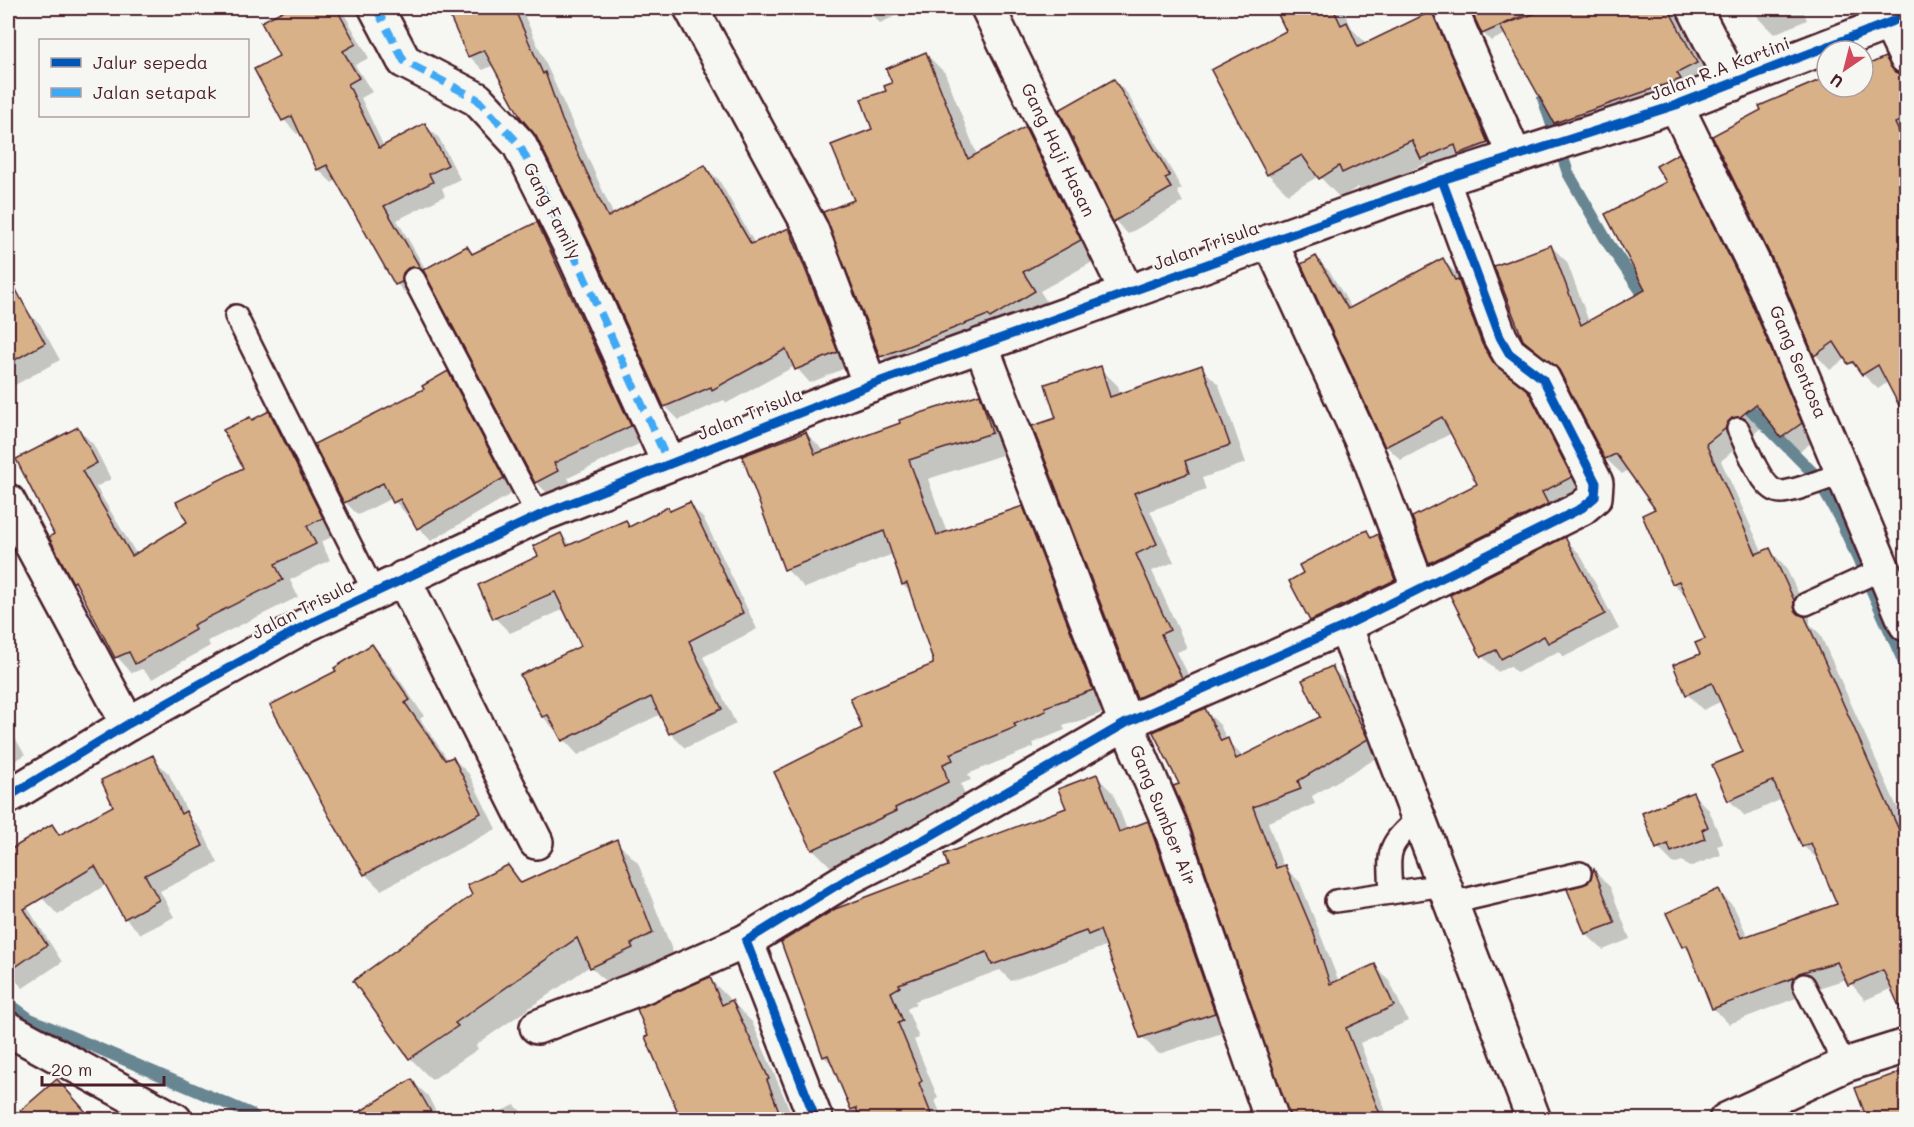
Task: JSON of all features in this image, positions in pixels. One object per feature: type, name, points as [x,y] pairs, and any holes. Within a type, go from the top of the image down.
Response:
[{"type":"street","name":"Gang Family","points":[[376,8],[404,61],[477,99],[519,144],[572,250],[669,464]]},
{"type":"street","points":[[691,8],[811,229],[870,385]]},
{"type":"street","name":"Gang Haji Hasan","points":[[988,8],[1127,292]]},
{"type":"street","points":[[1450,8],[1529,153]]},
{"type":"street","points":[[1694,8],[1733,84]]},
{"type":"street","points":[[1898,19],[1906,57]]},
{"type":"street","name":"Jalan R.A Kartini","points":[[1529,153],[1676,105],[1898,19]]},
{"type":"street","name":"Gang Sentosa","points":[[1676,105],[1748,248],[1844,472],[1895,564],[1906,624]]},
{"type":"street","name":"Jalan Trisula","points":[[8,797],[128,724],[308,624],[538,516],[870,385],[1442,180],[1529,153]]},
{"type":"street","points":[[537,1027],[647,985],[746,941],[852,876],[925,839],[1126,723],[1345,626],[1582,508],[1595,497],[1596,483],[1543,379],[1509,353],[1500,337],[1442,180]]},
{"type":"street","points":[[1270,241],[1370,459],[1419,590]]},
{"type":"street","name":"Gang Sumber Air","points":[[981,345],[1126,723],[1169,823],[1272,1119]]},
{"type":"street","points":[[8,501],[128,724]]},
{"type":"street","points":[[403,578],[536,842]]},
{"type":"street","points":[[1345,626],[1534,1119]]},
{"type":"street","points":[[746,941],[816,1119]]},
{"type":"street","points":[[8,1029],[175,1119]]},
{"type":"street","points":[[1726,1119],[1845,1065],[1906,1046]]},
{"type":"lane","points":[[414,279],[538,516]]},
{"type":"lane","points":[[236,316],[374,592]]},
{"type":"lane","points":[[1738,429],[1761,477],[1770,489],[1781,492],[1844,472]]},
{"type":"lane","points":[[1806,604],[1895,564]]},
{"type":"lane","points":[[1391,893],[1389,852],[1396,838],[1419,818]]},
{"type":"lane","points":[[1336,901],[1391,893],[1447,894],[1580,873]]},
{"type":"lane","points":[[1804,985],[1845,1065]]},
{"type":"building","points":[[288,8],[336,8],[356,44],[343,51],[359,78],[348,84],[379,148],[425,123],[448,165],[429,174],[433,182],[384,206],[421,269],[408,268],[403,273],[402,282],[395,285],[327,165],[317,170],[292,116],[282,121],[254,69],[279,56],[261,22]]},
{"type":"building","points":[[446,8],[514,8],[543,74],[545,72],[562,120],[608,217],[705,165],[751,244],[789,228],[838,352],[795,370],[786,349],[712,390],[711,387],[664,407],[589,242],[536,136],[521,118],[484,50],[468,57]]},
{"type":"building","points":[[1275,8],[1333,8],[1341,25],[1347,22],[1358,47],[1432,11],[1488,143],[1458,154],[1455,145],[1421,159],[1412,140],[1342,173],[1339,166],[1319,179],[1302,155],[1267,175],[1211,70],[1286,31]]},
{"type":"building","points":[[1470,8],[1540,8],[1482,34]]},
{"type":"building","points":[[1550,8],[1668,8],[1697,63],[1677,73],[1681,79],[1554,123],[1500,26]]},
{"type":"building","points":[[926,52],[968,159],[1025,127],[1081,240],[1023,272],[1035,291],[990,318],[988,315],[880,357],[823,212],[854,200],[831,145],[872,129],[861,99],[886,91],[884,86],[892,83],[886,69]]},
{"type":"building","points":[[1885,57],[1895,72],[1906,75],[1906,118],[1895,123],[1906,147],[1906,419],[1878,365],[1862,375],[1853,362],[1848,364],[1834,342],[1814,356],[1782,279],[1712,136],[1761,110],[1759,106],[1815,82],[1815,99],[1875,99],[1875,62]]},
{"type":"building","points":[[1114,79],[1170,176],[1165,178],[1171,188],[1113,222],[1059,110]]},
{"type":"building","points":[[1679,153],[1748,295],[1802,423],[1781,438],[1756,404],[1740,417],[1732,418],[1725,429],[1706,444],[1756,554],[1770,548],[1794,600],[1795,610],[1805,617],[1906,846],[1906,1022],[1883,970],[1848,985],[1837,962],[1799,973],[1793,978],[1712,1009],[1687,945],[1682,947],[1666,913],[1719,889],[1741,938],[1837,904],[1811,843],[1802,847],[1773,781],[1728,801],[1712,765],[1743,752],[1712,683],[1686,695],[1673,665],[1700,654],[1695,643],[1705,639],[1679,581],[1672,584],[1642,515],[1655,509],[1616,454],[1605,459],[1559,370],[1523,340],[1494,266],[1551,245],[1581,325],[1645,290],[1605,214],[1666,182],[1656,166]]},
{"type":"building","points":[[537,222],[631,426],[554,463],[558,471],[535,483],[423,270],[467,246],[472,254]]},
{"type":"building","points":[[1316,256],[1348,309],[1443,258],[1455,280],[1458,279],[1482,344],[1493,362],[1528,391],[1572,477],[1542,492],[1548,504],[1429,563],[1412,517],[1477,484],[1442,417],[1385,447],[1301,264]]},
{"type":"building","points":[[8,275],[45,343],[8,364]]},
{"type":"building","points":[[1202,365],[1230,445],[1185,461],[1189,473],[1134,493],[1157,544],[1136,554],[1170,630],[1161,634],[1182,678],[1137,698],[1032,426],[1056,418],[1045,384],[1101,366],[1110,397]]},
{"type":"building","points":[[448,371],[504,478],[417,529],[400,499],[393,503],[383,483],[344,503],[314,444],[424,389],[422,386]]},
{"type":"building","points":[[980,394],[992,433],[909,460],[937,535],[1023,506],[1093,690],[1045,707],[1046,711],[1014,724],[1016,727],[950,754],[953,760],[943,764],[948,782],[895,808],[896,811],[812,850],[774,772],[862,728],[850,698],[933,664],[933,660],[907,583],[902,585],[884,531],[784,570],[742,456],[806,432],[815,454],[900,423],[899,420]]},
{"type":"building","points":[[269,411],[323,518],[307,526],[316,544],[275,564],[283,580],[193,625],[195,630],[135,664],[129,652],[115,658],[49,537],[54,534],[16,459],[78,427],[97,463],[82,471],[132,556],[187,522],[176,502],[243,468],[223,430],[250,417],[252,420]]},
{"type":"building","points":[[690,502],[743,613],[689,641],[722,709],[669,734],[651,697],[562,741],[548,715],[542,717],[520,675],[581,646],[555,592],[493,619],[478,585],[538,556],[533,546],[561,533],[567,546],[626,520],[629,527],[668,507],[670,511]]},
{"type":"building","points":[[1367,530],[1371,538],[1378,534],[1395,580],[1310,621],[1289,581],[1303,573],[1299,565]]},
{"type":"building","points":[[1565,537],[1605,614],[1548,643],[1544,636],[1501,659],[1496,650],[1481,657],[1450,595]]},
{"type":"building","points":[[372,644],[410,700],[405,703],[445,760],[453,757],[481,813],[364,875],[330,818],[270,705],[336,671],[334,668]]},
{"type":"building","points":[[1332,666],[1368,739],[1298,781],[1301,789],[1253,807],[1276,868],[1285,865],[1314,934],[1330,984],[1375,964],[1394,1006],[1346,1028],[1382,1119],[1290,1119],[1187,817],[1173,786],[1179,784],[1153,732],[1205,708],[1221,741],[1228,738],[1236,759],[1320,717],[1302,680]]},
{"type":"building","points":[[153,755],[181,814],[186,811],[203,846],[145,875],[159,900],[124,919],[95,866],[24,909],[47,945],[8,972],[8,851],[52,824],[59,835],[113,806],[101,780]]},
{"type":"building","points":[[1097,774],[1119,832],[1148,821],[1215,1013],[1140,1038],[1100,930],[1088,935],[1086,931],[992,965],[987,952],[899,984],[900,987],[891,992],[903,1021],[898,1023],[922,1081],[919,1083],[933,1119],[861,1119],[856,1108],[851,1110],[828,1055],[823,1057],[781,942],[835,909],[948,866],[944,854],[1066,808],[1058,789]]},
{"type":"building","points":[[1693,792],[1708,827],[1702,830],[1705,839],[1671,852],[1668,844],[1656,849],[1642,813]]},
{"type":"building","points":[[617,839],[653,933],[631,944],[633,948],[590,968],[577,938],[455,1023],[458,1026],[409,1059],[353,981],[472,895],[467,885],[508,865],[521,883]]},
{"type":"building","points":[[1594,869],[1615,923],[1585,934],[1567,889],[1588,883]]},
{"type":"building","points":[[710,977],[722,1005],[732,1000],[769,1079],[767,1080],[782,1119],[681,1119],[645,1037],[648,1036],[637,1009]]},
{"type":"building","points":[[1906,1070],[1906,1119],[1867,1119],[1855,1088]]},
{"type":"building","points":[[57,1079],[92,1119],[11,1119]]},
{"type":"building","points":[[412,1079],[435,1119],[348,1119]]},
{"type":"waterway","points":[[1543,98],[1568,173],[1608,243],[1650,304]]},
{"type":"waterway","points":[[1740,399],[1815,475],[1841,521],[1906,667]]},
{"type":"waterway","points":[[8,1003],[30,1019],[251,1114],[258,1120]]},
{"type":"marked path","points":[[376,8],[404,61],[477,99],[519,144],[572,250],[669,464]]},
{"type":"cycle path","points":[[8,797],[128,724],[308,624],[538,516],[870,385],[1442,180],[1676,105],[1906,16]]},
{"type":"cycle path","points":[[816,1120],[746,941],[852,876],[925,839],[1126,723],[1345,626],[1582,508],[1595,497],[1596,483],[1543,379],[1509,353],[1500,337],[1442,180]]}]
